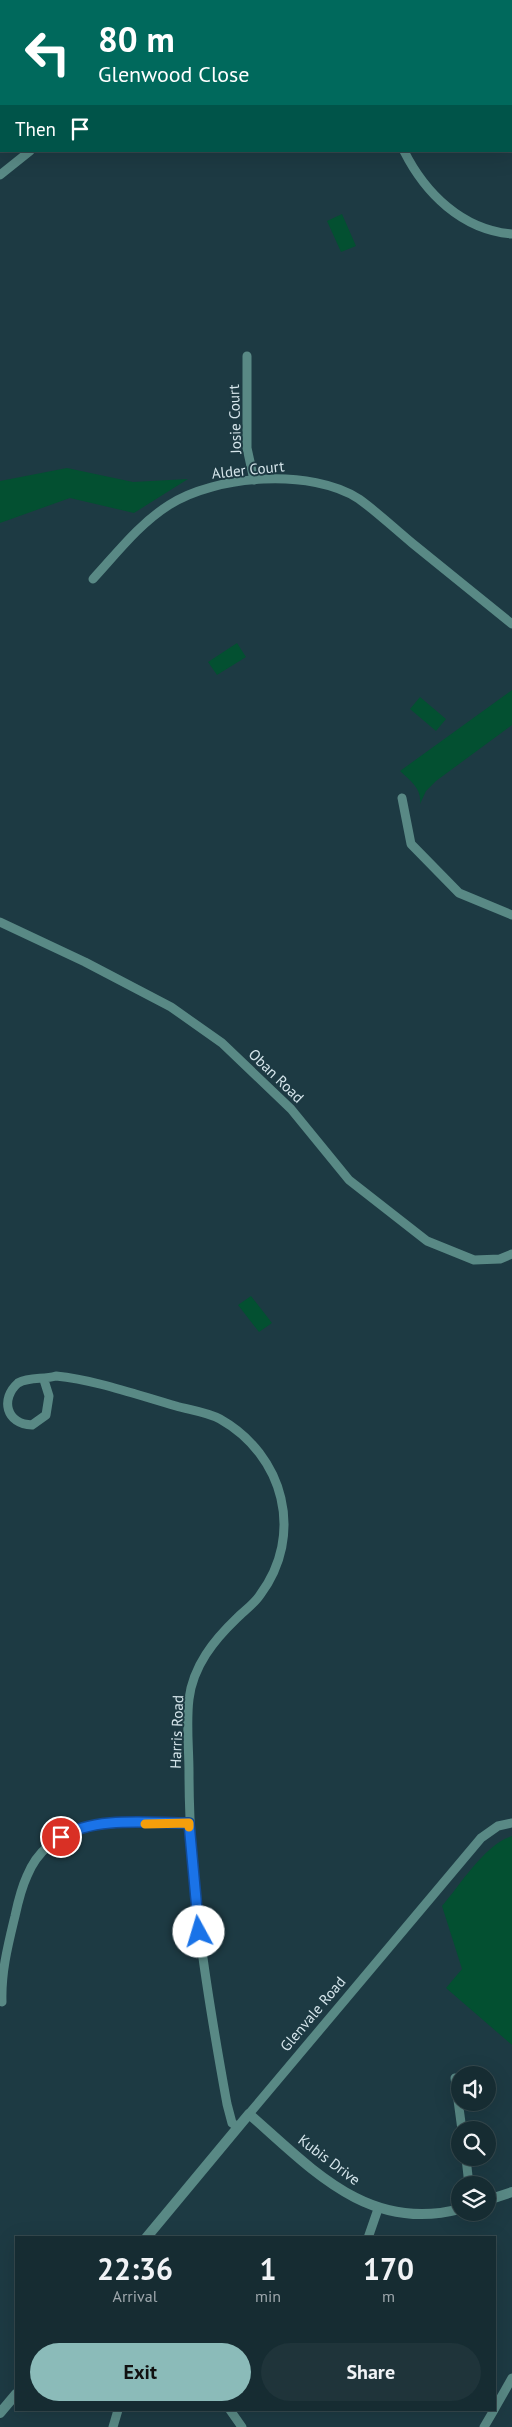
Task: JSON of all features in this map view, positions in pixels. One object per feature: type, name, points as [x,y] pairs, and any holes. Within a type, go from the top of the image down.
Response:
[{"type":"street","points":[[0,175],[29,152]]},
{"type":"street","points":[[405,152],[425,186],[449,209],[489,229],[512,234]]},
{"type":"street","name":"Josie Court","points":[[248,356],[248,448],[254,480]]},
{"type":"street","name":"Alder Court","points":[[93,579],[146,522],[170,504],[212,486],[254,480],[291,479],[324,484],[358,498],[512,624]]},
{"type":"street","points":[[402,798],[411,844],[459,893],[512,915]]},
{"type":"street","name":"Oban Road","points":[[0,922],[85,962],[171,1007],[222,1043],[291,1109],[349,1180],[426,1241],[474,1260],[500,1259],[512,1254]]},
{"type":"street","name":"Harris Road","points":[[44,1380],[49,1396],[46,1415],[32,1425],[16,1423],[8,1415],[5,1403],[9,1390],[25,1380],[36,1378],[44,1380],[56,1376],[67,1378],[217,1417],[237,1430],[260,1453],[276,1482],[285,1517],[283,1548],[260,1596],[214,1640],[197,1670],[189,1699],[189,1823],[199,1932],[227,2104],[232,2123],[238,2127]]},
{"type":"street","points":[[2,2002],[1,1978],[19,1898],[27,1875],[40,1854],[53,1842],[70,1832],[88,1826],[189,1823]]},
{"type":"street","name":"Glenvale Road","points":[[148,2236],[482,1838],[498,1826],[512,1823]]},
{"type":"street","name":"Kubis Drive","points":[[249,2114],[327,2181],[347,2194],[378,2209],[416,2215],[451,2211]]},
{"type":"street","points":[[496,2197],[512,2192]]},
{"type":"street","points":[[369,2236],[378,2209]]},
{"type":"street","points":[[496,2406],[512,2378]]},
{"type":"street","points":[[0,2413],[15,2395]]},
{"type":"street","points":[[113,2427],[118,2411]]},
{"type":"street","points":[[231,2411],[242,2427]]},
{"type":"street","points":[[484,2427],[493,2411]]},
{"type":"green space","points":[[342,214],[356,246],[341,252],[327,221]]},
{"type":"green space","points":[[67,468],[133,482],[188,479],[134,513],[70,498],[0,523],[0,481]]},
{"type":"green space","points":[[237,643],[246,657],[217,675],[208,662]]},
{"type":"green space","points":[[512,690],[512,725],[436,781],[426,791],[420,804],[417,790],[412,782],[400,771]]},
{"type":"green space","points":[[420,697],[446,719],[436,731],[410,709]]},
{"type":"green space","points":[[251,1296],[272,1323],[259,1332],[238,1305]]},
{"type":"green space","points":[[512,1836],[512,2045],[446,1988],[462,1969],[442,1906],[492,1847]]},
{"type":"slow traffic","points":[[145,1824],[189,1823],[189,1827]]},
{"type":"route","points":[[61,1837],[88,1826],[101,1824],[189,1823],[190,1852],[199,1932]]}]
